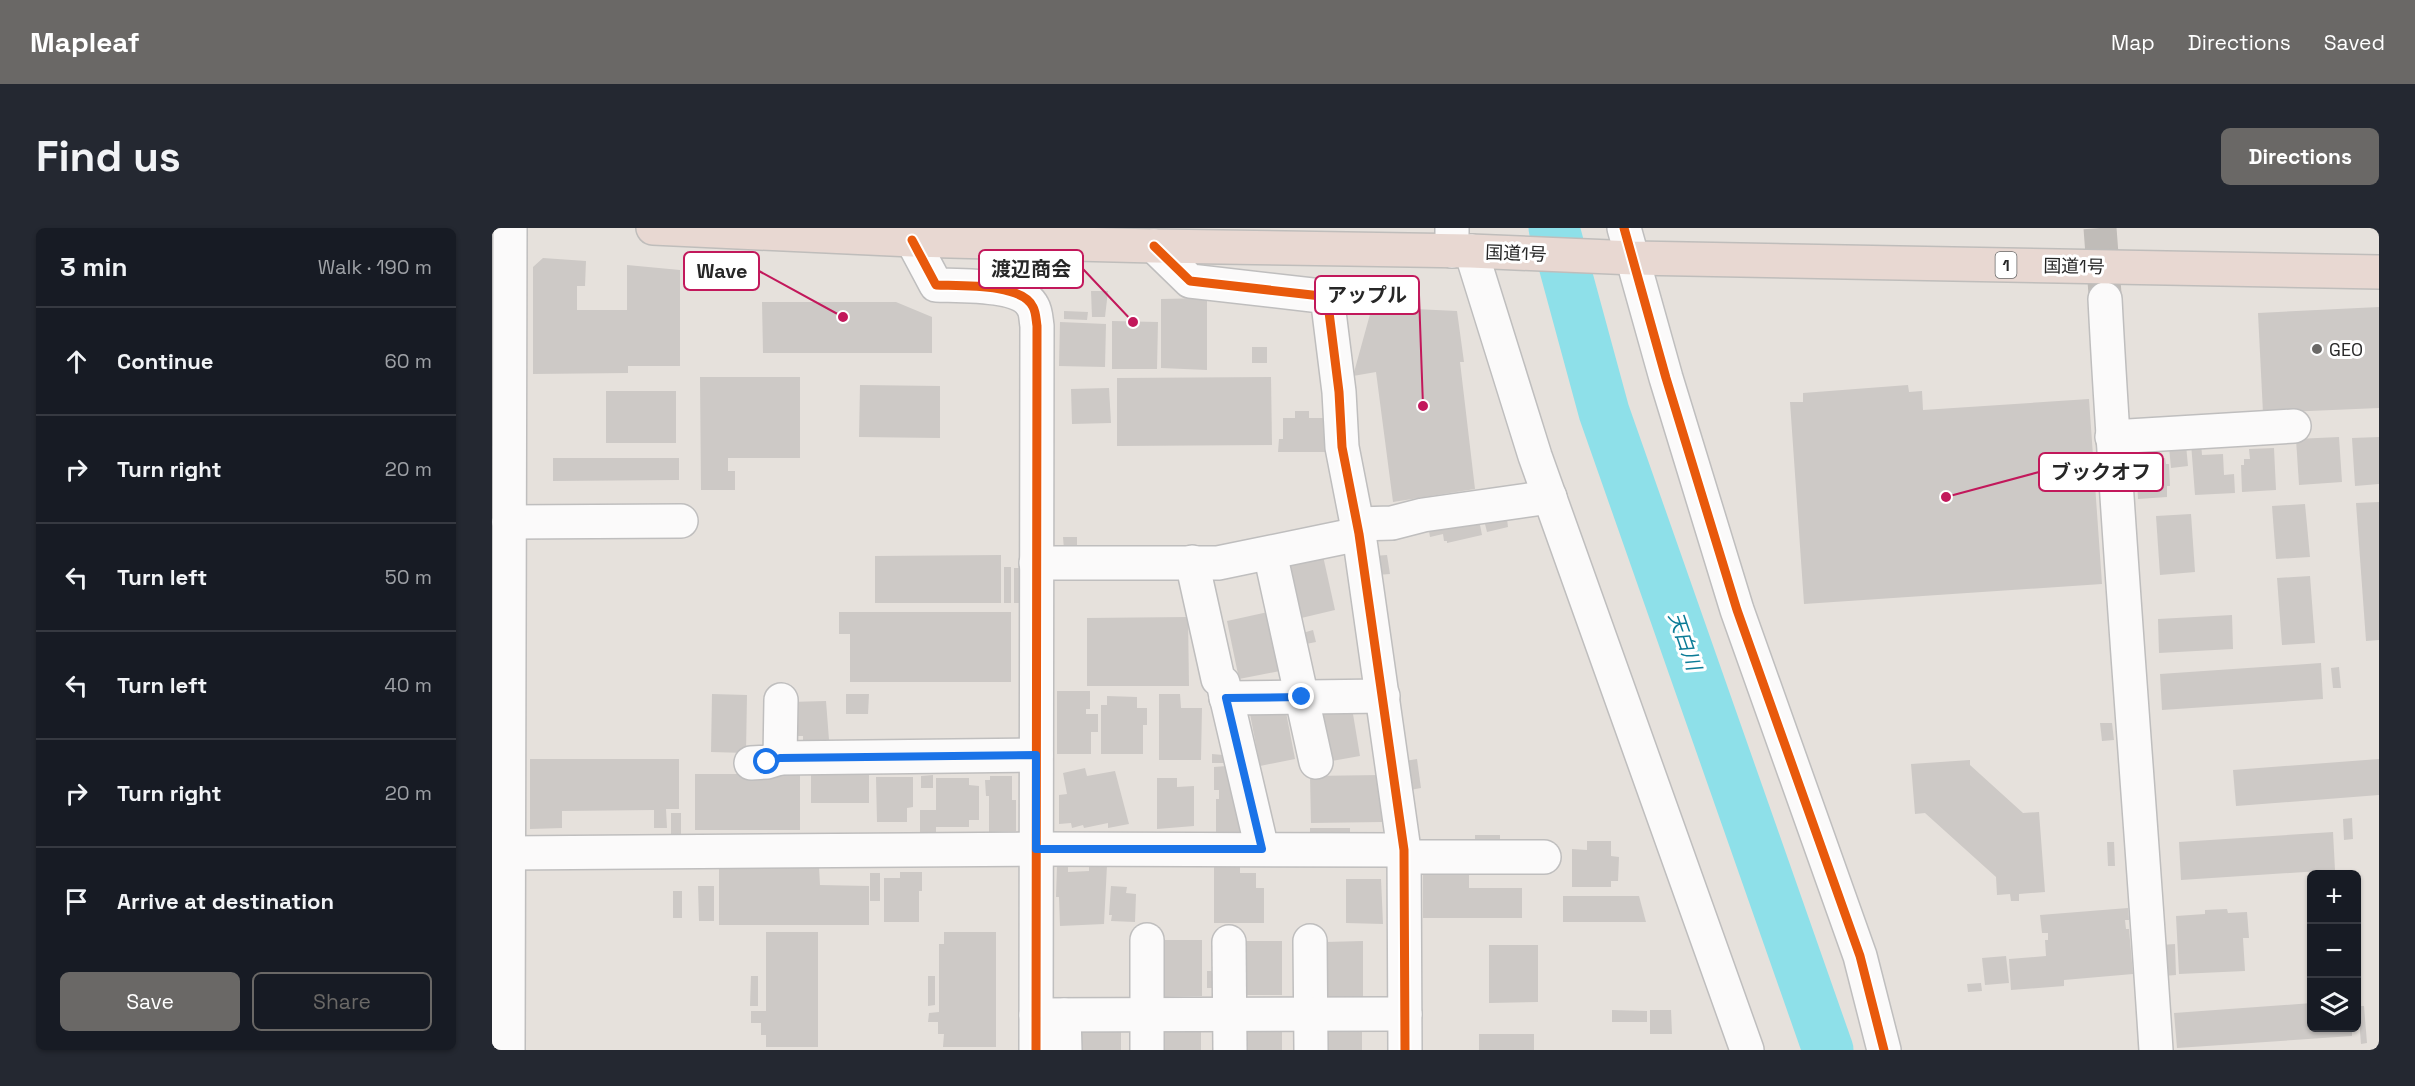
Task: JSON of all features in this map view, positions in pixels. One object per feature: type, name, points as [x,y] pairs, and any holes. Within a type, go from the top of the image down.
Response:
[{"type":"highway","name":"国道1号","points":[[653,228],[912,240],[1154,246],[1629,243],[2379,272]]},
{"type":"street","points":[[508,1050],[510,228]]},
{"type":"street","points":[[912,240],[936,285],[1006,290],[1021,294],[1033,306],[1037,326],[1036,849],[1050,1015],[1065,1050]]},
{"type":"street","points":[[1458,243],[1747,1050]]},
{"type":"street","points":[[1629,243],[1666,378],[1737,610],[1860,956],[1884,1050]]},
{"type":"street","points":[[1154,246],[1190,281],[1321,296],[1328,304],[1339,392],[1342,447],[1358,529],[1404,853],[1406,1050]]},
{"type":"street","points":[[2105,299],[2112,437],[2156,1050]]},
{"type":"street","points":[[2112,437],[2294,426]]},
{"type":"street","points":[[1036,563],[1218,563],[1269,553],[1358,529],[1423,515],[1550,497]]},
{"type":"street","points":[[509,522],[681,521]]},
{"type":"street","points":[[1269,553],[1316,762]]},
{"type":"street","points":[[1192,562],[1218,679],[1223,683],[1262,849]]},
{"type":"street","points":[[1226,698],[1383,696]]},
{"type":"street","points":[[781,700],[765,760],[1036,755]]},
{"type":"street","points":[[508,853],[1262,849],[1544,857]]},
{"type":"street","points":[[1147,940],[1147,1050]]},
{"type":"street","points":[[1310,941],[1311,1050]]},
{"type":"street","points":[[1229,942],[1230,1050]]},
{"type":"street","points":[[1050,1015],[1405,1014]]},
{"type":"street","points":[[1036,1050],[1050,1015]]},
{"type":"building","points":[[543,258],[586,261],[585,286],[577,286],[577,310],[627,310],[627,265],[680,270],[680,366],[628,366],[628,373],[533,374],[533,267]]},
{"type":"building","points":[[1091,291],[1108,291],[1105,317],[1092,317]]},
{"type":"building","points":[[1207,298],[1207,370],[1161,368],[1161,299]]},
{"type":"building","points":[[762,302],[896,302],[932,317],[932,353],[763,353]]},
{"type":"building","points":[[1372,307],[1457,311],[1464,362],[1460,362],[1475,489],[1393,502],[1376,372],[1353,376]]},
{"type":"building","points":[[2379,307],[2379,408],[2263,413],[2258,313]]},
{"type":"building","points":[[1064,311],[1088,312],[1087,320],[1064,319]]},
{"type":"building","points":[[1112,321],[1158,322],[1157,369],[1112,369]]},
{"type":"building","points":[[1060,322],[1106,324],[1105,367],[1059,366]]},
{"type":"building","points":[[1252,347],[1267,347],[1267,363],[1252,363]]},
{"type":"building","points":[[700,377],[800,377],[800,458],[728,458],[728,471],[735,471],[735,490],[701,490]]},
{"type":"building","points":[[1271,377],[1272,445],[1117,446],[1117,378]]},
{"type":"building","points":[[860,385],[940,386],[940,438],[859,437]]},
{"type":"building","points":[[1908,385],[1909,392],[1922,391],[1923,410],[2089,399],[2102,584],[1804,604],[1790,402],[1803,402],[1803,393]]},
{"type":"building","points":[[1109,388],[1111,423],[1072,424],[1071,389]]},
{"type":"building","points":[[606,391],[676,391],[676,443],[606,443]]},
{"type":"building","points":[[1295,411],[1309,411],[1309,418],[1330,418],[1330,452],[1278,452],[1279,439],[1283,439],[1283,418],[1295,418]]},
{"type":"building","points":[[2339,437],[2342,482],[2299,485],[2296,439]]},
{"type":"building","points":[[2379,437],[2379,484],[2355,486],[2352,438]]},
{"type":"building","points":[[2191,443],[2201,443],[2202,455],[2223,454],[2224,475],[2234,474],[2235,493],[2195,495]]},
{"type":"building","points":[[2186,445],[2188,466],[2171,468],[2169,447]]},
{"type":"building","points":[[2274,448],[2276,490],[2242,492],[2241,465],[2244,465],[2244,459],[2250,459],[2249,449]]},
{"type":"building","points":[[553,458],[679,458],[679,480],[553,481]]},
{"type":"building","points":[[2165,458],[2166,464],[2169,464],[2170,486],[2167,486],[2167,497],[2138,499],[2136,459]]},
{"type":"building","points":[[2379,502],[2379,640],[2366,641],[2356,503]]},
{"type":"building","points":[[2305,504],[2310,557],[2276,559],[2272,506]]},
{"type":"building","points":[[2191,514],[2195,572],[2160,575],[2156,516]]},
{"type":"building","points":[[1507,519],[1508,527],[1487,532],[1485,524]]},
{"type":"building","points":[[1479,520],[1482,535],[1447,543],[1444,541],[1443,534],[1430,537],[1429,531]]},
{"type":"building","points":[[1063,537],[1077,537],[1077,550],[1064,550]]},
{"type":"building","points":[[1001,555],[1001,603],[875,603],[875,556]]},
{"type":"building","points":[[1387,555],[1390,574],[1377,575],[1374,556]]},
{"type":"building","points":[[1323,556],[1335,610],[1297,619],[1285,564]]},
{"type":"building","points":[[1004,567],[1011,567],[1011,603],[1004,603]]},
{"type":"building","points":[[1014,568],[1020,568],[1020,603],[1014,603]]},
{"type":"building","points":[[2310,576],[2315,643],[2282,645],[2277,578]]},
{"type":"building","points":[[839,612],[1011,612],[1011,682],[850,682],[850,634],[839,634]]},
{"type":"building","points":[[1268,612],[1280,671],[1239,679],[1227,621]]},
{"type":"building","points":[[2232,615],[2233,649],[2159,653],[2158,619]]},
{"type":"building","points":[[1188,617],[1189,686],[1087,686],[1087,618]]},
{"type":"building","points":[[1313,630],[1316,642],[1301,645],[1299,634]]},
{"type":"building","points":[[2321,663],[2323,699],[2162,710],[2160,674]]},
{"type":"building","points":[[2339,667],[2341,688],[2333,688],[2331,668]]},
{"type":"building","points":[[1057,691],[1090,691],[1090,709],[1086,709],[1086,714],[1098,714],[1098,732],[1091,732],[1091,754],[1057,754]]},
{"type":"building","points":[[712,694],[747,695],[746,753],[711,752]]},
{"type":"building","points":[[846,694],[869,694],[868,714],[846,714]]},
{"type":"building","points":[[1159,694],[1180,694],[1181,708],[1202,708],[1201,760],[1159,760]]},
{"type":"building","points":[[1107,696],[1137,697],[1137,708],[1147,708],[1147,725],[1143,725],[1143,754],[1101,754],[1101,705],[1107,705]]},
{"type":"building","points":[[826,701],[829,740],[803,740],[803,736],[790,736],[789,702]]},
{"type":"building","points":[[1285,707],[1295,759],[1260,766],[1250,714]]},
{"type":"building","points":[[1352,708],[1360,756],[1326,762],[1315,715]]},
{"type":"building","points":[[2100,723],[2112,723],[2114,740],[2102,741]]},
{"type":"building","points":[[1212,754],[1223,755],[1224,763],[1212,763]]},
{"type":"building","points":[[530,759],[679,759],[679,809],[666,809],[667,828],[654,828],[654,810],[562,811],[562,828],[530,829]]},
{"type":"building","points":[[1417,759],[1421,788],[1410,790],[1405,761]]},
{"type":"building","points":[[2379,759],[2379,795],[2236,806],[2233,770]]},
{"type":"building","points":[[1970,760],[1970,765],[2023,813],[2039,812],[2045,892],[2019,894],[2019,901],[2011,901],[2010,894],[1997,895],[1996,877],[1925,813],[1915,814],[1911,764]]},
{"type":"building","points":[[1227,766],[1243,832],[1216,832],[1216,799],[1219,799],[1219,790],[1214,790],[1214,767]]},
{"type":"building","points":[[1085,768],[1087,776],[1115,771],[1129,824],[1108,828],[1108,823],[1072,828],[1071,823],[1059,824],[1059,795],[1067,794],[1063,773]]},
{"type":"building","points":[[695,774],[800,774],[800,830],[695,830]]},
{"type":"building","points":[[811,775],[869,775],[869,803],[811,803]]},
{"type":"building","points":[[933,775],[933,788],[921,788],[921,776]]},
{"type":"building","points":[[1381,775],[1382,822],[1311,823],[1310,776]]},
{"type":"building","points":[[990,776],[1012,776],[1012,800],[1016,800],[1016,831],[989,832],[989,796],[986,796],[985,780],[990,780]]},
{"type":"building","points":[[876,777],[913,777],[913,807],[907,808],[907,822],[877,822]]},
{"type":"building","points":[[936,778],[969,778],[969,785],[979,786],[979,820],[969,820],[969,827],[936,827],[936,832],[920,832],[920,810],[936,810]]},
{"type":"building","points":[[1157,778],[1177,778],[1177,787],[1194,786],[1194,826],[1157,829]]},
{"type":"building","points":[[671,813],[681,813],[681,835],[671,835]]},
{"type":"building","points":[[2352,818],[2353,839],[2344,840],[2343,819]]},
{"type":"building","points":[[1310,828],[1350,828],[1350,837],[1310,836]]},
{"type":"building","points":[[2333,832],[2335,870],[2307,870],[2307,872],[2181,880],[2179,842]]},
{"type":"building","points":[[1475,835],[1500,835],[1500,847],[1475,846]]},
{"type":"building","points":[[1587,841],[1611,841],[1611,856],[1619,857],[1618,881],[1611,881],[1611,887],[1572,887],[1572,849],[1587,850]]},
{"type":"building","points":[[2107,842],[2114,842],[2115,866],[2108,866]]},
{"type":"building","points":[[1057,865],[1068,865],[1068,872],[1089,871],[1089,865],[1107,865],[1104,924],[1060,926],[1059,897],[1056,897]]},
{"type":"building","points":[[1214,865],[1240,865],[1240,873],[1256,873],[1256,888],[1264,888],[1264,923],[1214,923]]},
{"type":"building","points":[[1423,865],[1469,865],[1469,888],[1522,888],[1522,918],[1423,918]]},
{"type":"building","points":[[719,866],[819,867],[820,885],[869,886],[869,925],[719,925]]},
{"type":"building","points":[[900,872],[922,872],[922,891],[919,891],[919,922],[884,922],[884,878],[900,878]]},
{"type":"building","points":[[870,873],[880,873],[880,901],[870,901]]},
{"type":"building","points":[[1346,879],[1381,879],[1383,924],[1346,923]]},
{"type":"building","points":[[698,886],[714,886],[714,921],[699,921]]},
{"type":"building","points":[[1111,886],[1127,887],[1126,893],[1136,894],[1135,922],[1111,921],[1112,915],[1109,915]]},
{"type":"building","points":[[673,891],[682,891],[682,918],[673,918]]},
{"type":"building","points":[[1563,896],[1639,896],[1646,922],[1563,922]]},
{"type":"building","points":[[2128,908],[2129,920],[2125,920],[2126,929],[2129,929],[2133,974],[2064,980],[2064,986],[2011,990],[2009,959],[2046,956],[2045,940],[2048,940],[2048,933],[2042,933],[2040,915]]},
{"type":"building","points":[[2227,909],[2228,913],[2247,912],[2249,938],[2243,938],[2245,971],[2179,974],[2176,916],[2205,914],[2205,910]]},
{"type":"building","points":[[766,932],[818,932],[818,1047],[766,1047],[766,1035],[761,1035],[761,1023],[751,1023],[751,1011],[766,1011]]},
{"type":"building","points":[[944,932],[996,932],[996,1047],[943,1047],[944,1034],[938,1034],[938,1022],[928,1022],[929,1013],[939,1012],[939,944],[944,944]]},
{"type":"building","points":[[1165,940],[1202,940],[1202,996],[1165,997]]},
{"type":"building","points":[[1244,941],[1282,941],[1282,995],[1244,995]]},
{"type":"building","points":[[1363,941],[1363,997],[1326,997],[1325,942]]},
{"type":"building","points":[[2175,944],[2176,975],[2163,976],[2161,945]]},
{"type":"building","points":[[1489,945],[1538,945],[1538,1002],[1489,1003]]},
{"type":"building","points":[[2006,956],[2009,983],[1985,985],[1982,958]]},
{"type":"building","points":[[1207,971],[1221,971],[1221,988],[1207,988]]},
{"type":"building","points":[[751,976],[758,976],[758,1006],[750,1006]]},
{"type":"building","points":[[928,976],[935,976],[935,1005],[928,1006]]},
{"type":"building","points":[[1981,983],[1982,991],[1968,992],[1967,984]]},
{"type":"building","points":[[2307,1003],[2307,1032],[2352,1032],[2352,1036],[2177,1048],[2174,1013]]},
{"type":"building","points":[[2361,1006],[2364,1006],[2367,1043],[2361,1044]]},
{"type":"building","points":[[1612,1010],[1647,1011],[1647,1022],[1612,1022]]},
{"type":"building","points":[[1650,1010],[1671,1010],[1672,1034],[1650,1034]]},
{"type":"building","points":[[1079,1026],[1121,1026],[1121,1050],[1080,1050]]},
{"type":"building","points":[[1362,1026],[1362,1050],[1325,1050],[1324,1027]]},
{"type":"building","points":[[1164,1027],[1201,1027],[1201,1050],[1164,1050]]},
{"type":"building","points":[[1245,1027],[1282,1027],[1282,1050],[1245,1050]]},
{"type":"building","points":[[1479,1034],[1534,1034],[1534,1050],[1479,1050]]},
{"type":"waterway","name":"天白川","points":[[1554,228],[1604,412],[1828,1050]]},
{"type":"tunnel","points":[[2100,228],[2105,294]]},
{"type":"cycle path","points":[[1624,228],[1666,378],[1737,610],[1860,956],[1884,1050]]},
{"type":"cycle path","points":[[912,240],[936,285],[989,287],[1017,294],[1027,299],[1036,316],[1036,1050]]},
{"type":"cycle path","points":[[1154,246],[1190,281],[1321,296],[1328,304],[1339,392],[1342,447],[1359,534],[1404,850],[1405,1050]]},
{"type":"place","name":"Wave","points":[[843,317]]},
{"type":"place","name":"渡辺商会","points":[[1133,322]]},
{"type":"place","name":"GEO","points":[[2317,349]]},
{"type":"place","name":"アップル","points":[[1423,406]]},
{"type":"place","name":"ブックオフ","points":[[1946,497]]},
{"type":"route","points":[[767,762],[780,758],[1036,755],[1036,849],[1262,849],[1226,698],[1302,697]]}]
